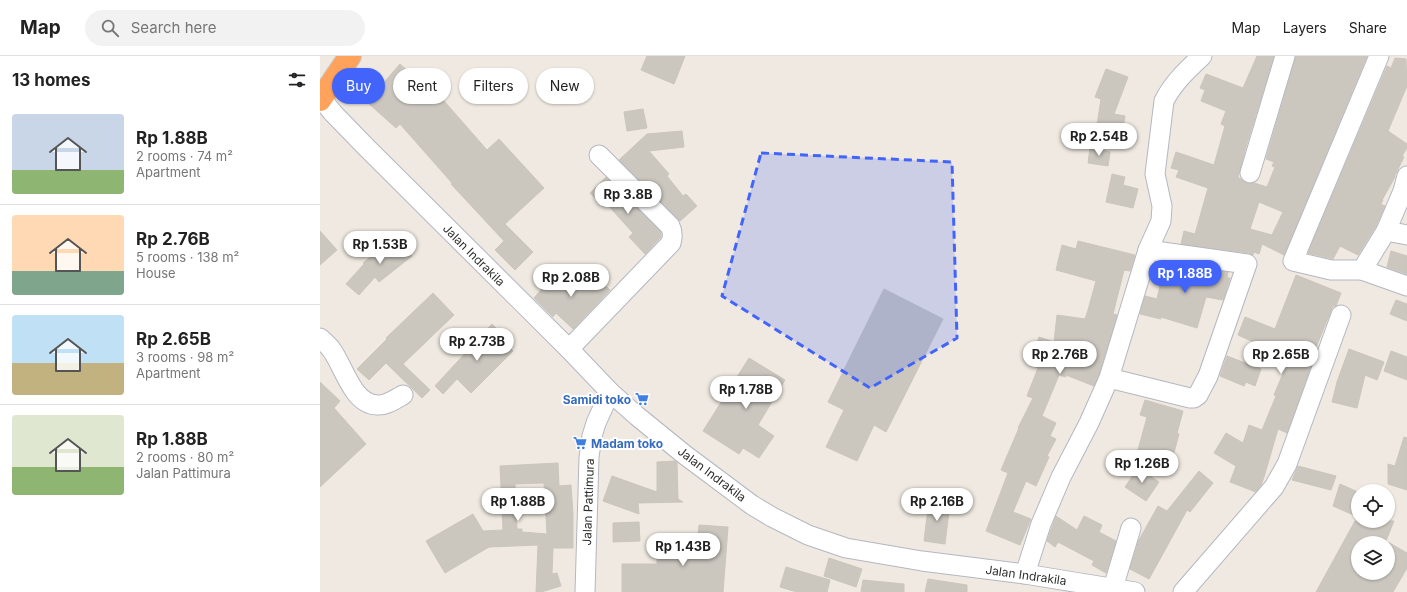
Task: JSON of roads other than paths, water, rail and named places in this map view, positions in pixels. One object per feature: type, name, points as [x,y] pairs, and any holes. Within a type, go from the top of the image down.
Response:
[{"type":"highway","points":[[320,98],[350,56]]},
{"type":"street","points":[[1026,574],[1041,524],[1061,478],[1110,378],[1148,250],[1161,221],[1162,206],[1155,174],[1164,101],[1176,81],[1202,56]]},
{"type":"street","points":[[1250,173],[1284,56]]},
{"type":"street","points":[[1379,56],[1293,261],[1331,270],[1362,270],[1407,286]]},
{"type":"street","name":"Jalan Indrakila","points":[[320,98],[367,148],[569,349],[610,392],[685,455],[752,505],[808,535],[846,548],[922,561],[1026,574],[1135,592]]},
{"type":"street","points":[[569,349],[671,243],[673,237],[670,226],[599,155]]},
{"type":"street","points":[[1362,270],[1386,231],[1406,188]]},
{"type":"street","points":[[1386,231],[1407,235]]},
{"type":"street","points":[[1110,378],[1190,398],[1194,398],[1198,395],[1208,376],[1247,264],[1148,250]]},
{"type":"street","points":[[1183,592],[1274,487],[1282,474],[1287,464],[1341,315]]},
{"type":"street","points":[[320,338],[331,349],[358,397],[366,402],[377,405],[388,403],[403,395]]},
{"type":"street","name":"Jalan Pattimura","points":[[585,592],[588,492],[592,436],[598,417],[610,392]]},
{"type":"street","points":[[1114,588],[1131,528]]},
{"type":"place","name":"Samidi toko","points":[[642,399]]},
{"type":"place","name":"Madam toko","points":[[580,443]]}]
